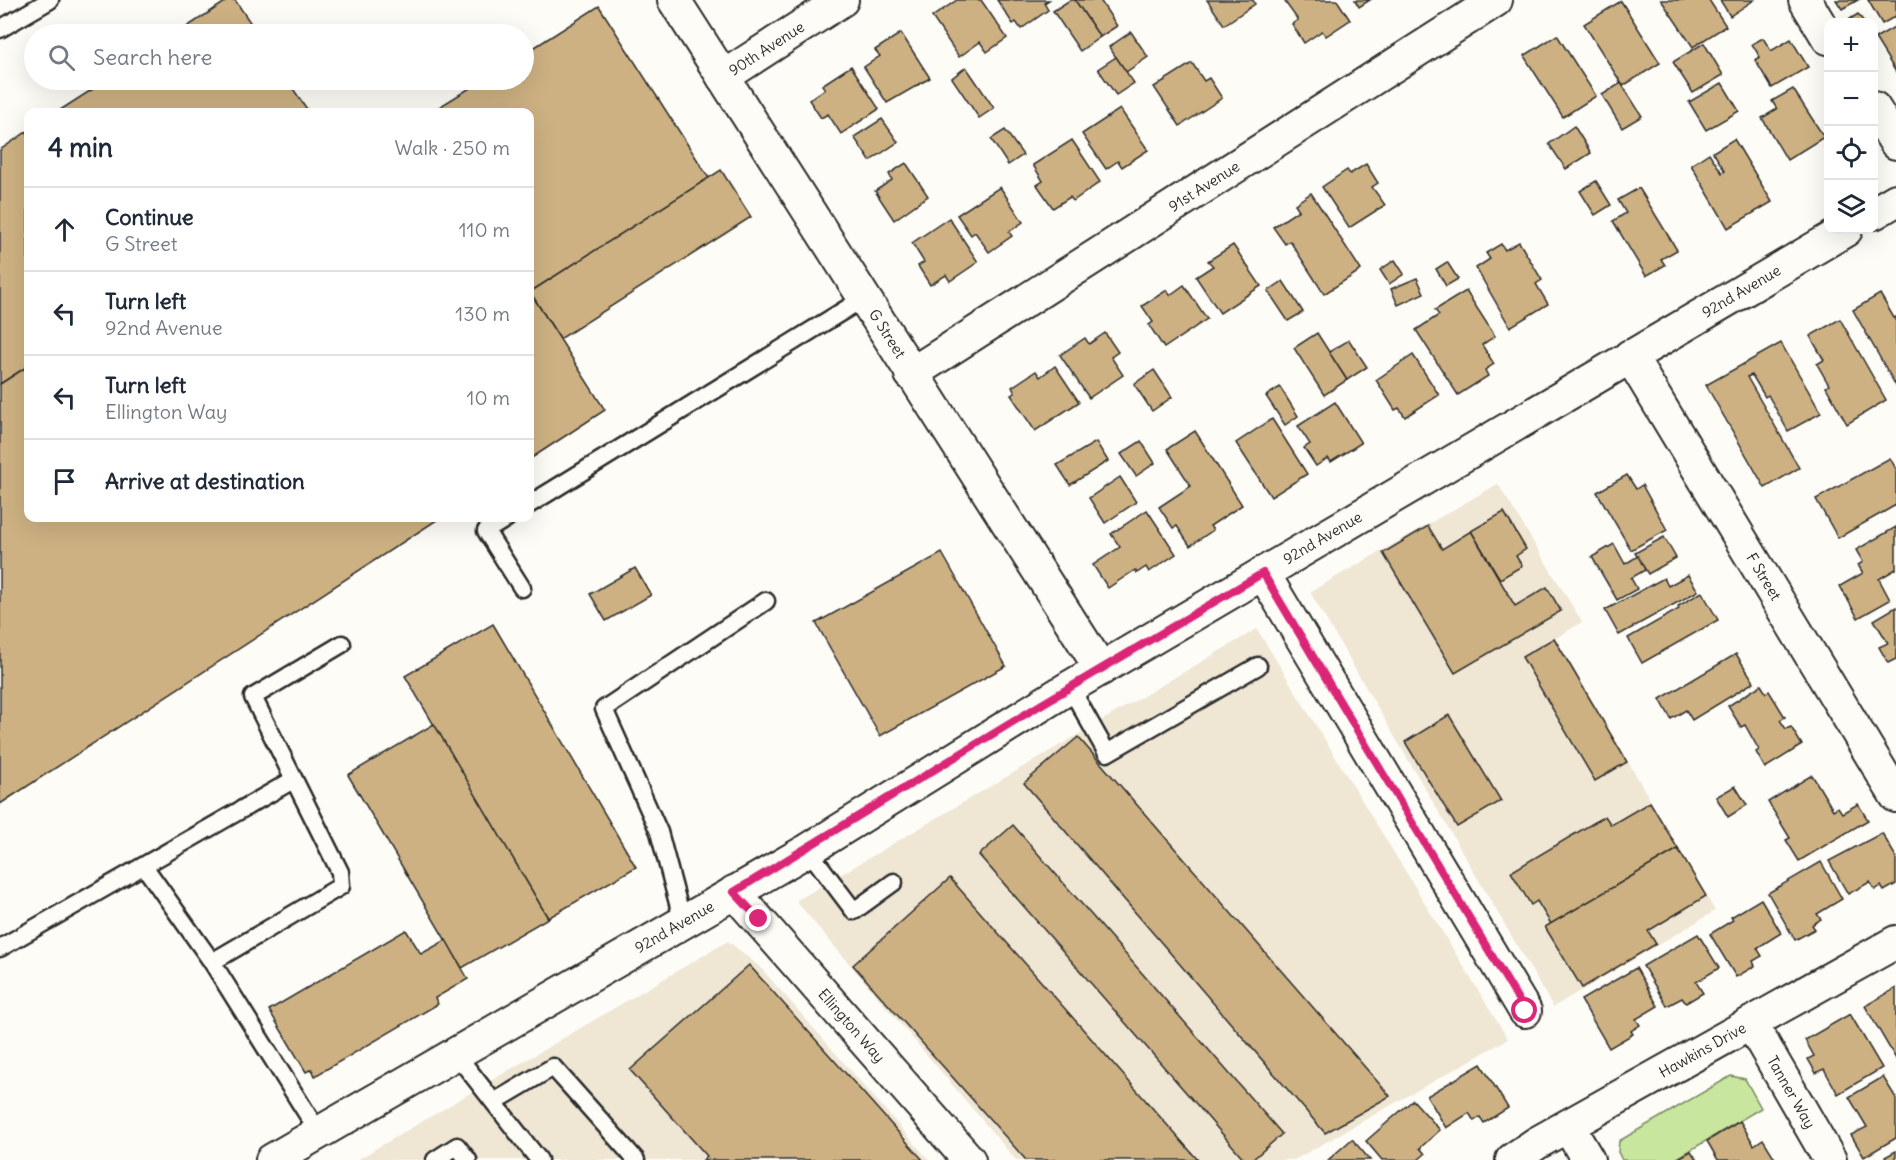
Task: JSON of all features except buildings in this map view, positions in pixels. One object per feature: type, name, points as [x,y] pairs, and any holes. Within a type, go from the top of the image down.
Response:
[{"type":"street","name":"G Street","points":[[674,0],[1101,669]]},
{"type":"street","name":"90th Avenue","points":[[723,77],[842,0]]},
{"type":"street","name":"91st Avenue","points":[[911,374],[1496,0]]},
{"type":"street","points":[[1805,0],[1824,31]]},
{"type":"street","points":[[1878,114],[1896,143]]},
{"type":"street","points":[[1878,211],[1896,200]]},
{"type":"street","name":"92nd Avenue","points":[[272,1160],[808,850],[1070,687],[1839,234]]},
{"type":"street","name":"F Street","points":[[1630,356],[1896,796]]},
{"type":"street","points":[[1263,573],[1525,1011]]},
{"type":"street","name":"Ellington Way","points":[[734,892],[969,1160]]},
{"type":"street","name":"Hawkins Drive","points":[[1512,1160],[1568,1125],[1896,942]]},
{"type":"street","name":"Tanner Way","points":[[1751,1023],[1830,1160]]},
{"type":"street","points":[[1568,1125],[1588,1160]]},
{"type":"lane","points":[[0,29],[50,0]]},
{"type":"lane","points":[[534,502],[864,298]]},
{"type":"lane","points":[[501,522],[486,531],[522,588]]},
{"type":"lane","points":[[683,922],[659,832],[604,709],[766,601]]},
{"type":"lane","points":[[212,962],[341,886],[340,872],[254,697],[342,644]]},
{"type":"lane","points":[[1070,687],[1107,753],[1258,666]]},
{"type":"lane","points":[[0,948],[293,780]]},
{"type":"lane","points":[[808,850],[854,911],[894,882]]},
{"type":"lane","points":[[144,866],[212,962],[319,1133]]},
{"type":"lane","points":[[456,1054],[539,1160]]},
{"type":"lane","points":[[494,1102],[553,1067],[636,1160]]},
{"type":"lane","points":[[435,1160],[457,1146],[468,1160]]},
{"type":"shaded area","points":[[1498,484],[1582,622],[1556,638],[1715,911],[1553,1007],[1310,592]]},
{"type":"shaded area","points":[[1257,629],[1508,1039],[1294,1160],[1016,1160],[796,901]]},
{"type":"shaded area","points":[[728,941],[761,968],[929,1160],[357,1160]]},
{"type":"green space","points":[[1731,1076],[1745,1079],[1761,1108],[1674,1160],[1622,1160],[1618,1152],[1619,1141]]},
{"type":"route","points":[[759,919],[734,892],[808,850],[1042,704],[1263,573],[1525,1011]]}]
